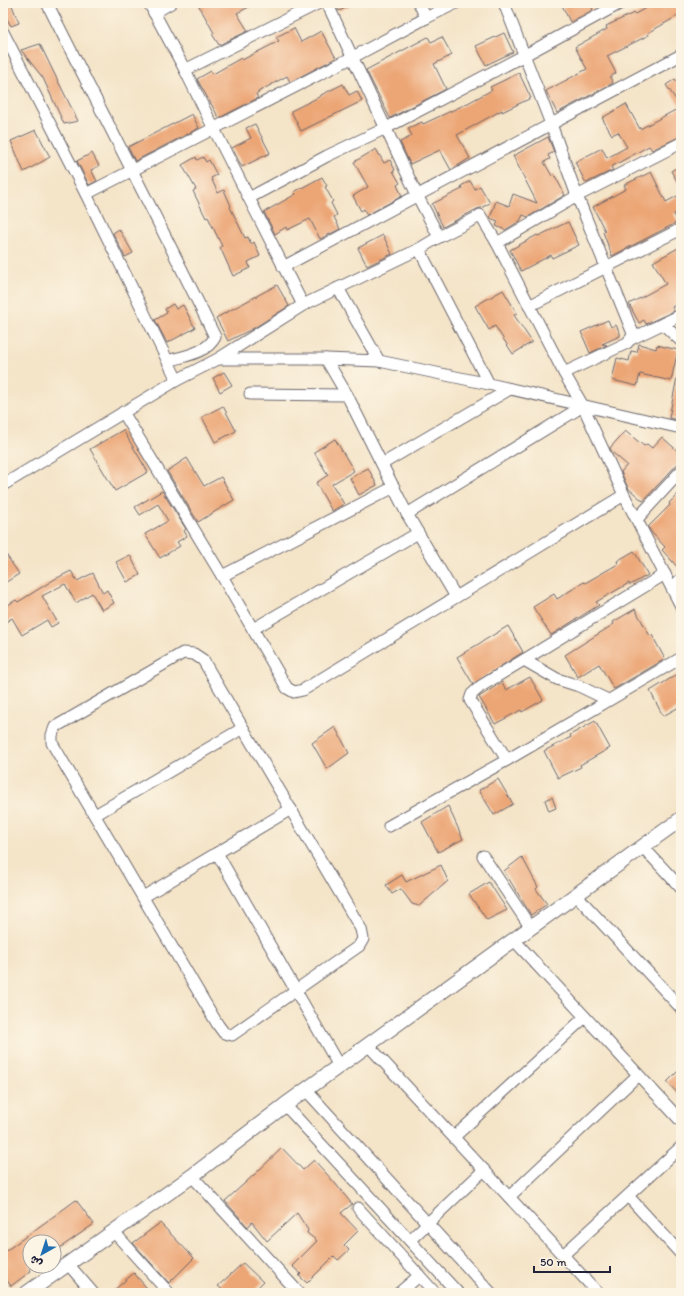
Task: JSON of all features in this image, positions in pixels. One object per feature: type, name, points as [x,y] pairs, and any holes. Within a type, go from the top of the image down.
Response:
[{"type":"street","points":[[47,3],[148,200],[214,337],[212,343],[207,347],[189,355],[168,361]]},
{"type":"street","points":[[171,3],[152,8],[185,70],[303,305]]},
{"type":"street","points":[[185,70],[319,3]]},
{"type":"street","points":[[327,3],[439,237]]},
{"type":"street","points":[[419,3],[426,18]]},
{"type":"street","points":[[86,194],[456,3]]},
{"type":"street","points":[[504,3],[552,124],[577,196],[632,331],[633,336],[631,340]]},
{"type":"street","points":[[249,198],[327,156],[386,128],[621,3]]},
{"type":"street","points":[[3,32],[86,194],[177,380]]},
{"type":"street","points":[[283,267],[681,55]]},
{"type":"street","points":[[497,243],[577,196],[681,143]]},
{"type":"street","points":[[3,485],[177,380],[218,360],[303,305],[419,250],[439,237],[480,215],[497,243],[564,373],[583,406],[624,495],[681,606]]},
{"type":"street","points":[[529,306],[681,229]]},
{"type":"street","points":[[419,250],[489,384]]},
{"type":"street","points":[[338,288],[379,361]]},
{"type":"street","points":[[564,373],[681,315]]},
{"type":"street","points":[[663,324],[681,340]]},
{"type":"street","points":[[218,360],[326,359],[379,361],[489,384],[681,428]]},
{"type":"street","points":[[326,359],[347,395],[407,514],[456,596]]},
{"type":"street","points":[[382,464],[510,389]]},
{"type":"street","points":[[250,394],[347,395]]},
{"type":"street","points":[[407,514],[583,406]]},
{"type":"street","points":[[123,412],[222,576],[287,688],[294,692],[303,690],[624,495]]},
{"type":"street","points":[[637,519],[681,471]]},
{"type":"street","points":[[222,576],[394,487]]},
{"type":"street","points":[[253,629],[418,533]]},
{"type":"street","points":[[507,760],[470,700],[472,694],[481,686],[665,574]]},
{"type":"street","points":[[672,588],[681,579]]},
{"type":"street","points":[[183,653],[194,654],[203,660],[290,809],[361,929],[363,939],[359,946],[232,1035],[224,1033],[52,743],[52,735],[55,727],[183,653]]},
{"type":"street","points":[[389,826],[507,760],[681,658]]},
{"type":"street","points":[[524,660],[557,679],[578,686],[608,700]]},
{"type":"street","points":[[95,815],[243,728]]},
{"type":"street","points":[[143,897],[290,809]]},
{"type":"street","points":[[27,1293],[192,1176],[285,1105],[681,819]]},
{"type":"street","points":[[643,847],[681,888]]},
{"type":"street","points":[[217,853],[339,1066]]},
{"type":"street","points":[[484,856],[531,928]]},
{"type":"street","points":[[576,895],[681,1008]]},
{"type":"street","points":[[514,940],[681,1121]]},
{"type":"street","points":[[454,1137],[585,1017]]},
{"type":"street","points":[[368,1045],[598,1293]]},
{"type":"street","points":[[509,1197],[638,1075]]},
{"type":"street","points":[[306,1090],[491,1293]]},
{"type":"street","points":[[285,1105],[458,1293]]},
{"type":"street","points":[[563,1255],[681,1147]]},
{"type":"street","points":[[410,1240],[484,1170]]},
{"type":"street","points":[[192,1176],[299,1293]]},
{"type":"street","points":[[628,1196],[681,1254]]},
{"type":"street","points":[[358,1208],[435,1293]]},
{"type":"street","points":[[114,1232],[169,1293]]},
{"type":"street","points":[[68,1264],[93,1293]]},
{"type":"street","points":[[399,1293],[419,1276]]},
{"type":"building","points":[[3,3],[11,3],[19,23],[11,26],[3,12]]},
{"type":"building","points":[[205,3],[257,3],[237,13],[248,31],[219,45],[212,34],[214,33],[199,6]]},
{"type":"building","points":[[335,3],[356,3],[339,11]]},
{"type":"building","points":[[561,3],[590,3],[593,10],[570,22]]},
{"type":"building","points":[[655,3],[681,3],[681,14],[648,33],[649,35],[607,56],[616,73],[610,77],[613,83],[557,113],[546,91],[587,69],[575,47],[607,29],[606,26],[634,13],[635,14]]},
{"type":"building","points":[[294,28],[301,42],[321,31],[336,58],[290,82],[287,76],[258,92],[259,93],[256,94],[258,98],[219,118],[197,79],[211,71],[213,74],[241,58],[242,60],[279,41],[276,37]]},
{"type":"building","points":[[504,33],[513,52],[486,65],[476,46]]},
{"type":"building","points":[[428,37],[431,42],[442,37],[452,55],[434,64],[446,89],[390,118],[366,70]]},
{"type":"building","points":[[40,44],[78,121],[64,124],[43,78],[21,50]]},
{"type":"building","points":[[519,73],[531,98],[502,112],[502,110],[457,135],[470,158],[451,170],[440,150],[410,164],[400,142],[412,136],[408,128],[422,122],[423,124],[466,104],[492,90],[490,87]]},
{"type":"building","points":[[675,79],[677,82],[681,79],[681,107],[666,85]]},
{"type":"building","points":[[343,84],[349,95],[357,91],[362,101],[301,131],[291,111]]},
{"type":"building","points":[[626,104],[640,129],[681,107],[681,136],[652,150],[649,146],[611,167],[613,170],[586,183],[575,162],[602,148],[607,158],[627,147],[618,132],[612,135],[602,118]]},
{"type":"building","points":[[192,114],[199,128],[135,161],[128,147]]},
{"type":"building","points":[[255,124],[270,153],[242,167],[232,148],[251,138],[246,128]]},
{"type":"building","points":[[36,130],[50,157],[24,172],[11,141]]},
{"type":"building","points":[[548,137],[554,152],[548,155],[550,159],[544,162],[552,176],[554,174],[565,195],[528,217],[523,215],[520,221],[505,230],[496,226],[498,221],[490,218],[496,201],[509,206],[513,194],[537,203],[513,156]]},
{"type":"building","points":[[376,149],[384,163],[390,160],[395,170],[393,171],[400,183],[397,185],[402,196],[367,215],[364,209],[361,211],[353,196],[368,187],[354,162]]},
{"type":"building","points":[[92,153],[99,166],[91,170],[97,181],[89,185],[77,161]]},
{"type":"building","points":[[196,157],[197,160],[203,157],[206,162],[209,160],[217,175],[211,178],[218,193],[224,190],[231,206],[230,207],[245,238],[248,237],[251,244],[254,242],[260,256],[248,262],[250,268],[233,276],[220,247],[222,246],[193,191],[196,189],[182,165]]},
{"type":"building","points":[[681,165],[681,188],[671,171]]},
{"type":"building","points":[[651,172],[666,202],[681,194],[681,210],[674,214],[678,222],[612,256],[603,232],[605,231],[593,207],[626,189],[624,185]]},
{"type":"building","points":[[322,177],[327,186],[325,187],[333,201],[331,203],[337,215],[334,217],[340,229],[320,239],[310,219],[287,230],[286,227],[275,234],[264,212],[296,194],[294,192]]},
{"type":"building","points":[[470,181],[475,189],[480,186],[490,203],[443,227],[432,204],[462,189],[461,186]]},
{"type":"building","points":[[568,222],[579,245],[552,258],[551,255],[521,271],[510,250],[537,235],[538,236]]},
{"type":"building","points":[[119,229],[133,253],[125,257],[113,233]]},
{"type":"building","points":[[383,235],[392,254],[367,266],[358,248]]},
{"type":"building","points":[[678,248],[681,253],[681,302],[672,307],[674,311],[646,324],[644,320],[639,323],[629,304],[666,284],[653,262]]},
{"type":"building","points":[[277,285],[289,306],[254,328],[228,341],[216,318]]},
{"type":"building","points":[[503,290],[517,313],[514,315],[532,342],[513,354],[495,326],[489,330],[475,306]]},
{"type":"building","points":[[173,304],[176,309],[183,305],[195,328],[167,343],[155,320],[167,313],[165,309]]},
{"type":"building","points":[[608,320],[611,327],[616,325],[620,336],[602,344],[607,345],[590,353],[581,332]]},
{"type":"building","points":[[639,344],[656,349],[657,345],[678,350],[671,381],[640,374],[637,386],[612,380],[617,358],[629,361],[631,351],[637,352]]},
{"type":"building","points":[[224,372],[232,385],[220,392],[213,378]]},
{"type":"building","points":[[677,377],[681,378],[681,421],[669,418]]},
{"type":"building","points":[[223,406],[236,431],[215,442],[202,417]]},
{"type":"building","points":[[123,430],[148,472],[115,491],[90,449]]},
{"type":"building","points":[[625,431],[644,446],[647,444],[652,448],[662,437],[681,454],[681,460],[643,501],[628,488],[621,472],[627,465],[612,452],[610,448]]},
{"type":"building","points":[[335,439],[354,471],[332,484],[344,504],[332,511],[316,483],[328,475],[314,452]]},
{"type":"building","points":[[187,458],[204,486],[221,477],[234,500],[198,522],[167,471]]},
{"type":"building","points":[[368,468],[377,485],[359,495],[350,478]]},
{"type":"building","points":[[162,491],[186,529],[184,531],[187,536],[177,542],[180,546],[160,558],[145,534],[168,521],[158,504],[140,515],[135,507]]},
{"type":"building","points":[[681,491],[681,571],[662,550],[665,547],[648,527],[670,505],[669,503]]},
{"type":"building","points":[[3,550],[19,574],[3,584]]},
{"type":"building","points":[[634,551],[648,575],[630,585],[629,583],[596,602],[599,605],[551,635],[533,607],[554,594],[557,599],[584,582],[585,583],[618,564],[617,561]]},
{"type":"building","points":[[130,555],[140,575],[127,582],[116,562]]},
{"type":"building","points":[[71,571],[77,581],[93,573],[103,593],[107,590],[114,603],[102,610],[92,593],[76,603],[65,584],[42,596],[58,623],[51,627],[47,620],[22,635],[12,618],[3,624],[3,608],[16,600],[18,602]]},
{"type":"building","points":[[635,609],[650,636],[652,635],[665,659],[614,689],[599,664],[578,677],[565,655],[614,624],[613,622]]},
{"type":"building","points":[[508,626],[523,652],[473,684],[457,657]]},
{"type":"building","points":[[681,672],[681,706],[663,716],[650,691]]},
{"type":"building","points":[[530,677],[543,700],[522,712],[521,710],[495,724],[479,697],[502,682],[506,690]]},
{"type":"building","points":[[595,721],[610,748],[580,765],[581,767],[558,778],[544,751],[571,737],[570,735]]},
{"type":"building","points":[[335,727],[349,753],[327,769],[312,743]]},
{"type":"building","points":[[498,779],[513,804],[494,815],[479,790]]},
{"type":"building","points":[[552,797],[556,808],[549,811],[545,800]]},
{"type":"building","points":[[448,806],[463,839],[438,852],[422,822]]},
{"type":"building","points":[[522,857],[538,887],[536,889],[547,904],[531,915],[504,871]]},
{"type":"building","points":[[441,865],[448,881],[419,906],[412,904],[401,889],[392,894],[386,885],[402,875],[406,882]]},
{"type":"building","points":[[489,882],[507,910],[487,920],[469,894]]},
{"type":"building","points":[[681,1068],[681,1097],[667,1082]]},
{"type":"building","points":[[282,1148],[303,1170],[314,1160],[352,1204],[341,1213],[358,1231],[344,1245],[349,1250],[338,1260],[334,1256],[307,1283],[299,1276],[301,1274],[292,1266],[317,1241],[307,1233],[308,1230],[297,1213],[267,1241],[252,1222],[248,1227],[225,1201]]},
{"type":"building","points":[[76,1200],[94,1224],[62,1246],[62,1234],[29,1234]]},
{"type":"building","points":[[160,1223],[194,1258],[169,1283],[133,1243]]},
{"type":"building","points":[[22,1239],[22,1274],[27,1274],[11,1286],[3,1275],[3,1253]]},
{"type":"building","points":[[243,1263],[263,1282],[252,1293],[226,1293],[218,1286]]},
{"type":"building","points":[[134,1273],[151,1293],[111,1293],[128,1278]]}]
